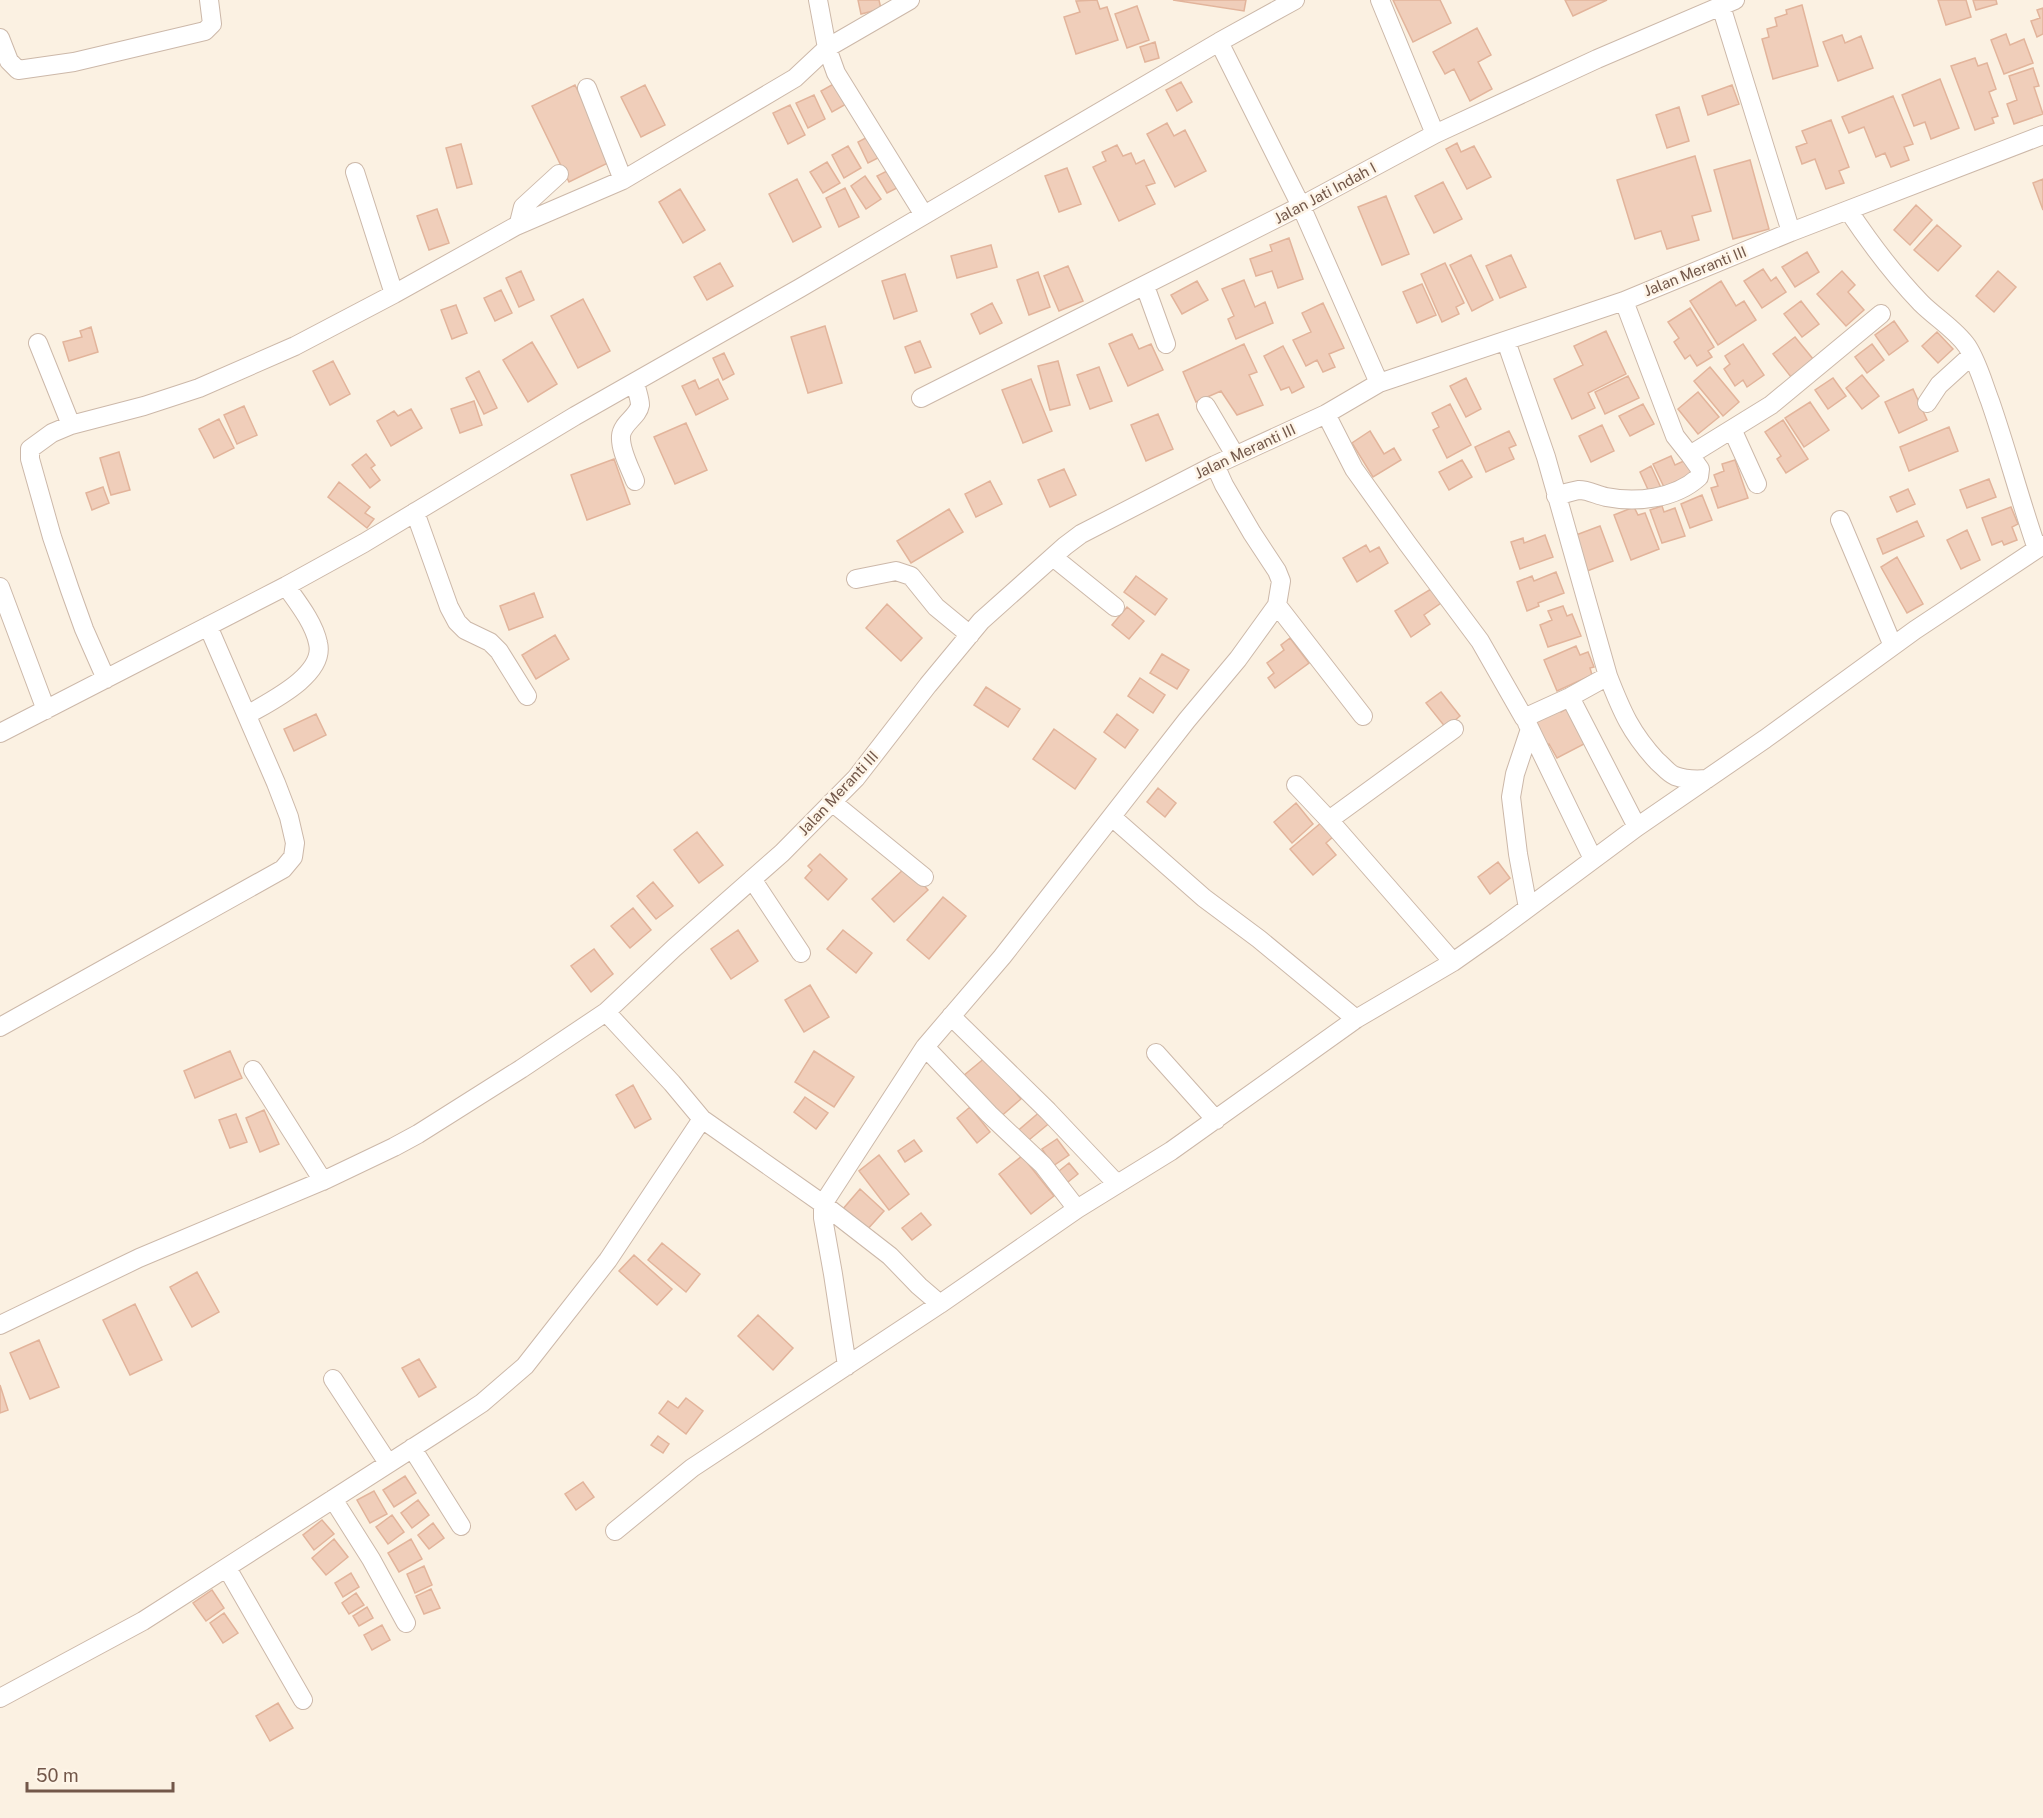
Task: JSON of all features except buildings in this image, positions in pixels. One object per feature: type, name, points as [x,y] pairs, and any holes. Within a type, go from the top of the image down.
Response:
[{"type":"street","points":[[0,38],[9,61],[18,70],[74,62],[205,31],[212,24],[209,0]]},
{"type":"street","points":[[818,0],[826,48],[845,90],[867,121],[924,215]]},
{"type":"street","points":[[106,679],[66,580],[52,537],[29,453],[30,449],[52,433],[71,425],[144,406],[199,388],[295,346],[516,226],[622,180],[795,78],[826,48],[910,0]]},
{"type":"street","points":[[0,733],[286,586],[1219,42],[1296,0]]},
{"type":"street","points":[[1380,0],[1435,134]]},
{"type":"street","points":[[1728,3],[1791,232]]},
{"type":"street","name":"Jalan Jati Indah I","points":[[921,398],[1301,206],[1435,134],[1597,59],[1728,3]]},
{"type":"street","points":[[1219,42],[1301,206],[1379,383]]},
{"type":"street","points":[[587,88],[622,180]]},
{"type":"street","name":"Jalan Meranti III","points":[[0,1325],[139,1258],[368,1161],[418,1134],[606,1012],[782,853],[856,778],[981,621],[1081,534],[1234,455],[1326,414],[1379,383],[1624,301],[1791,232],[2043,135]]},
{"type":"street","points":[[356,172],[394,294]]},
{"type":"street","points":[[516,226],[524,207],[560,174]]},
{"type":"street","points":[[615,1531],[692,1468],[940,1304],[1077,1209],[1171,1151],[1356,1019],[1453,962],[1593,858],[1893,646],[2040,547],[2024,512],[2007,451],[1972,355],[1958,334],[1928,309],[1894,275],[1848,210]]},
{"type":"street","points":[[1145,286],[1166,344]]},
{"type":"street","points":[[1556,496],[1579,490],[1631,500],[1654,498],[1683,488],[1699,477],[1700,469],[1672,430],[1624,301]]},
{"type":"street","points":[[1690,455],[1771,405],[1881,314]]},
{"type":"street","points":[[1506,341],[1546,457],[1608,676],[1627,722],[1640,741],[1672,775],[1685,779],[1707,779]]},
{"type":"street","points":[[38,343],[71,425]]},
{"type":"street","points":[[1927,403],[1939,385],[1972,355]]},
{"type":"street","points":[[634,382],[640,403],[638,410],[623,428],[621,436],[635,481]]},
{"type":"street","points":[[1206,406],[1234,455]]},
{"type":"street","points":[[1326,414],[1354,469],[1480,641],[1527,723],[1593,858]]},
{"type":"street","points":[[1732,429],[1756,484]]},
{"type":"street","points":[[847,1365],[823,1218],[823,1204],[925,1047],[1002,957],[1187,720],[1244,651],[1277,605],[1281,581],[1277,571],[1252,533],[1215,465]]},
{"type":"street","points":[[415,512],[449,607],[457,622],[465,630],[490,642],[499,651],[527,696]]},
{"type":"street","points":[[1840,520],[1893,646]]},
{"type":"street","points":[[1053,556],[1115,607]]},
{"type":"street","points":[[856,579],[896,571],[912,576],[936,607],[970,635]]},
{"type":"street","points":[[247,715],[276,698],[303,678],[313,669],[319,652],[315,633],[286,586]]},
{"type":"street","points":[[0,587],[46,710]]},
{"type":"street","points":[[1277,605],[1363,716]]},
{"type":"street","points":[[0,1027],[283,869],[293,857],[295,843],[289,817],[208,626]]},
{"type":"street","points":[[1528,908],[1511,797],[1527,723],[1608,676]]},
{"type":"street","points":[[1570,697],[1637,827]]},
{"type":"street","points":[[1329,820],[1454,729]]},
{"type":"street","points":[[1296,785],[1453,962]]},
{"type":"street","points":[[832,802],[924,877]]},
{"type":"street","points":[[1112,817],[1204,898],[1259,939],[1356,1019]]},
{"type":"street","points":[[752,879],[801,953]]},
{"type":"street","points":[[606,1012],[702,1119],[823,1204],[890,1256],[918,1286],[940,1304]]},
{"type":"street","points":[[951,1016],[1048,1111],[1116,1185]]},
{"type":"street","points":[[925,1047],[989,1114],[1043,1165],[1077,1209]]},
{"type":"street","points":[[1156,1053],[1216,1120]]},
{"type":"street","points":[[253,1070],[323,1181]]},
{"type":"street","points":[[0,1698],[143,1621],[482,1403],[525,1366],[608,1260],[702,1119]]},
{"type":"street","points":[[333,1379],[388,1463]]},
{"type":"street","points":[[412,1448],[461,1526]]},
{"type":"street","points":[[333,1499],[371,1559],[406,1623]]},
{"type":"street","points":[[227,1568],[303,1700]]}]
